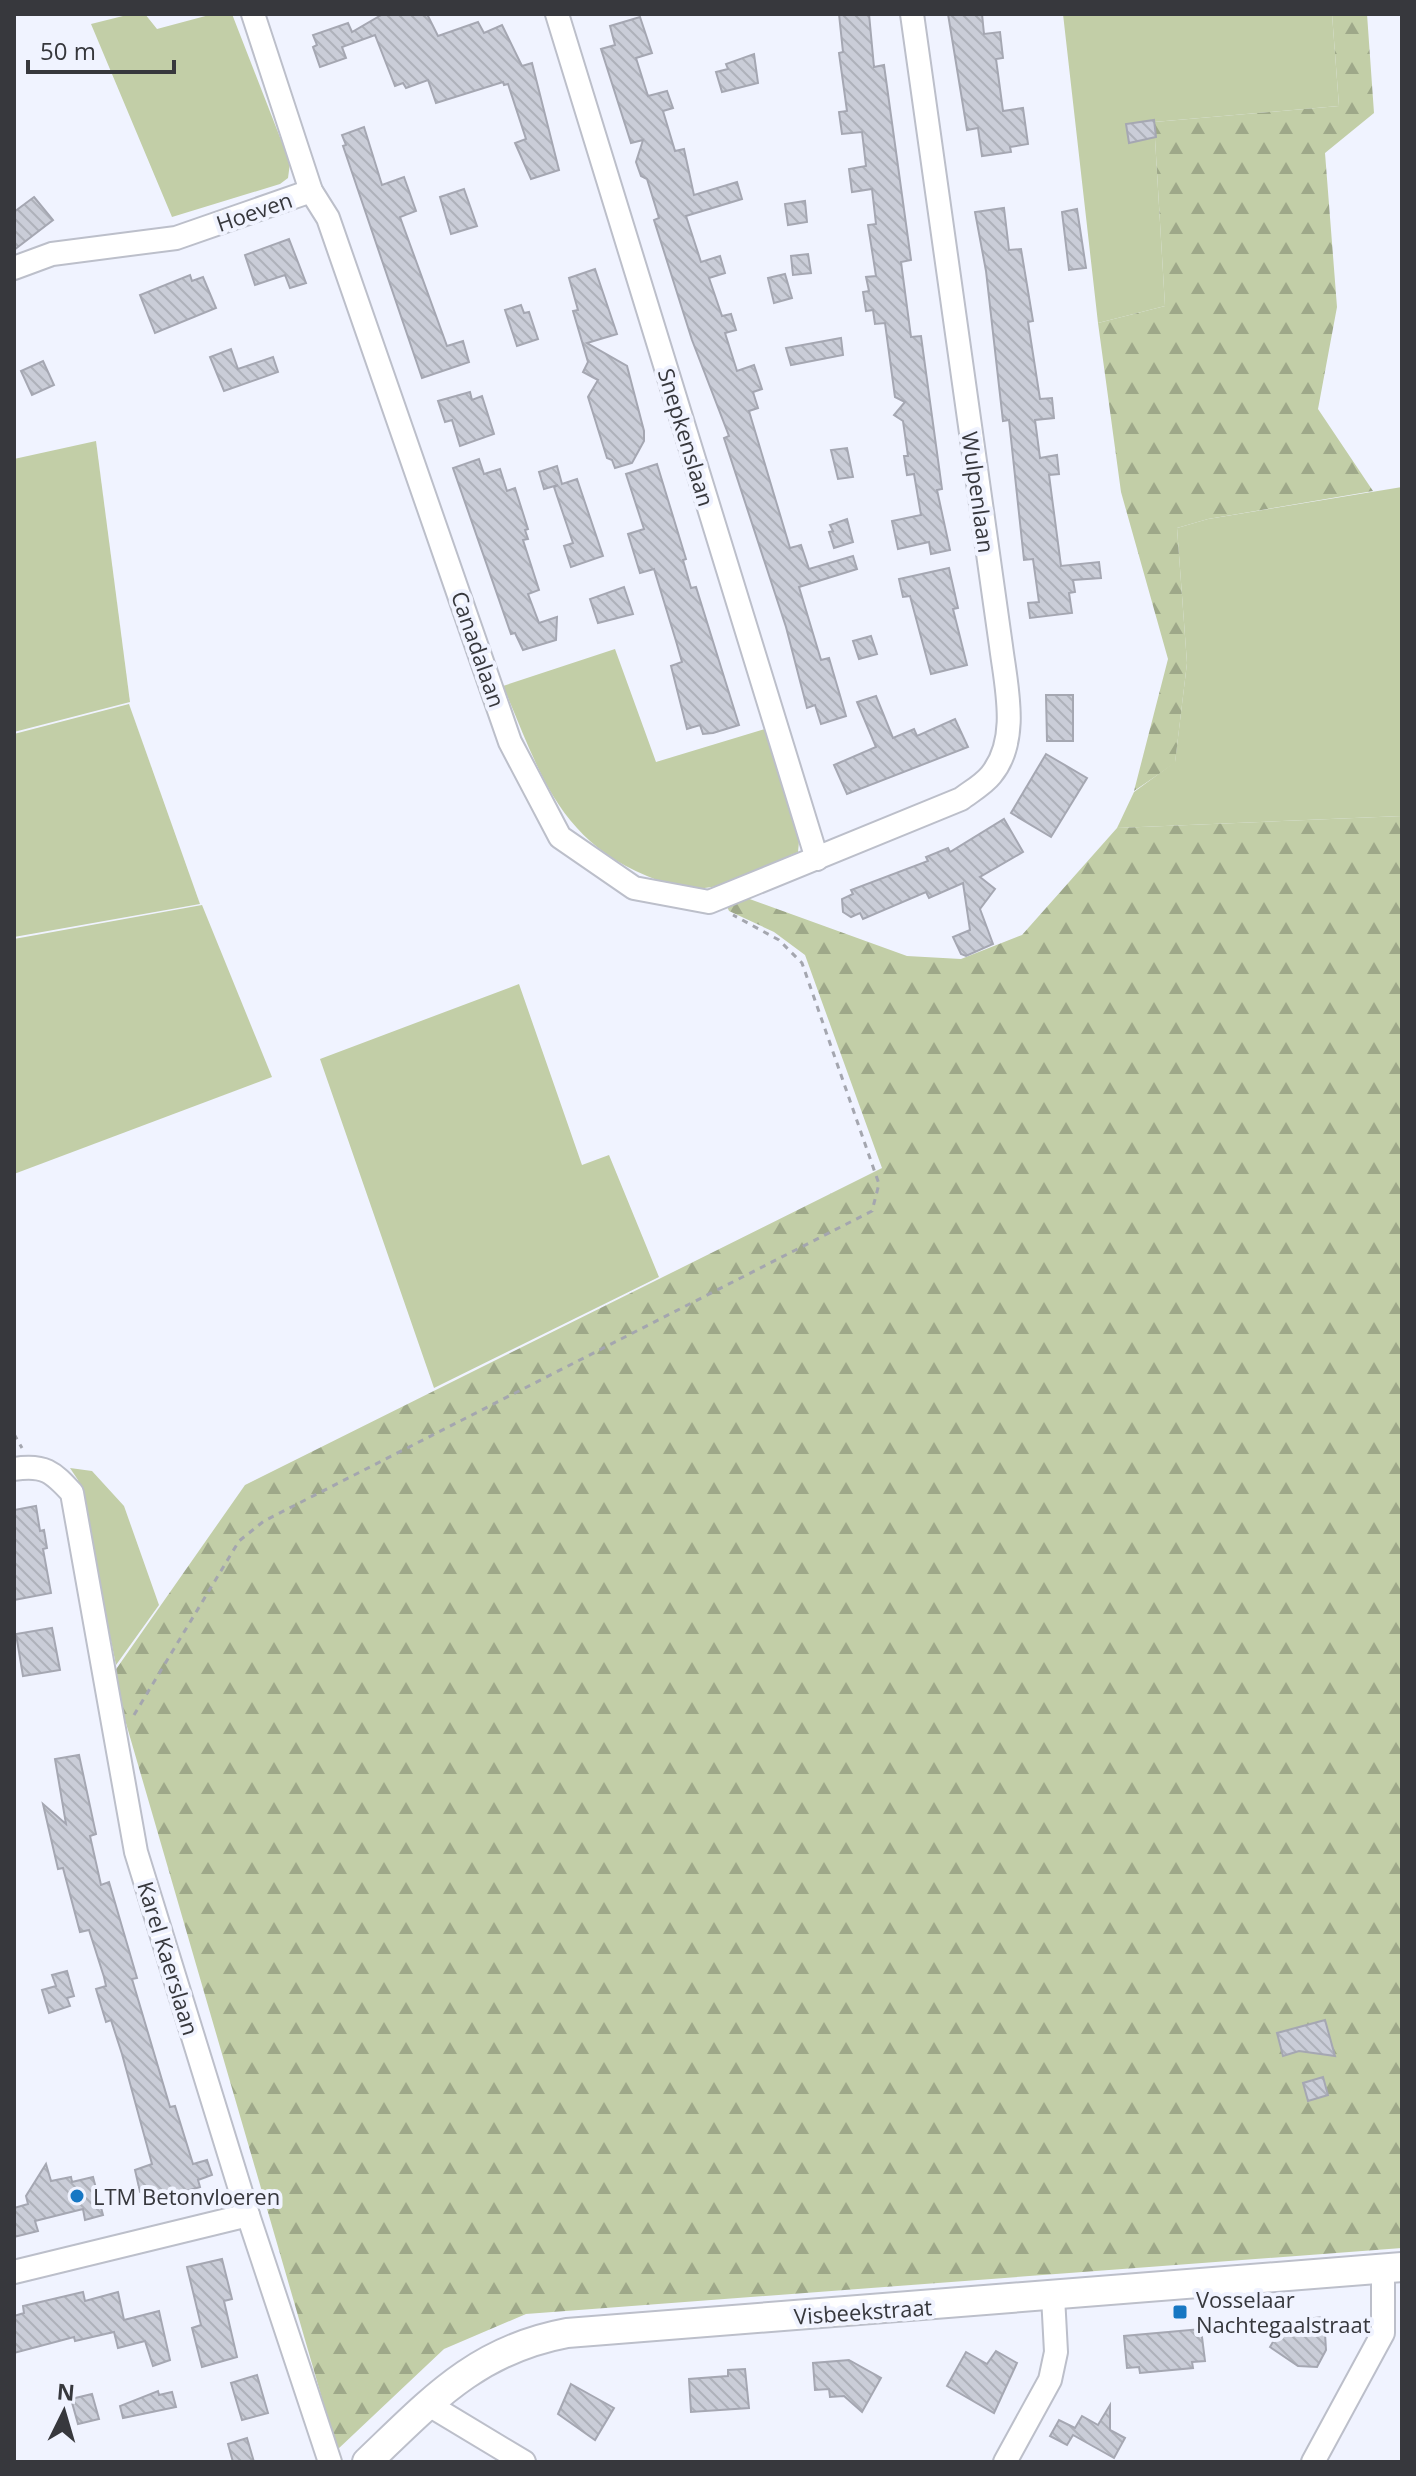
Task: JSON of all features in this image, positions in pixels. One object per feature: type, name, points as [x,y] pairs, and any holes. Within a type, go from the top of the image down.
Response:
[{"type":"street","name":"Hoeven","points":[[14,268],[52,254],[176,238],[311,191],[253,14]]},
{"type":"street","name":"Snepkenslaan","points":[[557,14],[817,859]]},
{"type":"street","name":"Wulpenlaan","points":[[817,859],[961,799],[991,775],[1006,745],[1009,708],[912,14]]},
{"type":"street","name":"Canadalaan","points":[[311,191],[328,218],[510,742],[560,837],[634,888],[709,902]]},
{"type":"street","points":[[709,902],[817,859]]},
{"type":"street","name":"Karel Kaerslaan","points":[[22,1468],[54,1472],[72,1493],[136,1852],[248,2215],[330,2462]]},
{"type":"street","points":[[14,2272],[248,2215]]},
{"type":"street","points":[[1313,2462],[1383,2333],[1393,2268]]},
{"type":"street","name":"Visbeekstraat","points":[[367,2462],[426,2403],[470,2369],[528,2340],[567,2333],[1393,2268]]},
{"type":"street","points":[[1005,2462],[1050,2380],[1056,2352],[1053,2296]]},
{"type":"street","points":[[426,2403],[524,2462]]},
{"type":"path","points":[[116,1744],[239,1541],[264,1521],[872,1211],[879,1184],[802,963],[779,940],[709,902]]},
{"type":"green space","points":[[131,14],[145,14],[157,29],[213,14],[232,14],[290,163],[288,178],[280,184],[172,217],[91,24]]},
{"type":"green space","points":[[1063,14],[1332,14],[1339,106],[1154,122],[1165,306],[1098,323]]},
{"type":"green space","points":[[1332,14],[1367,14],[1374,113],[1325,153],[1337,307],[1318,409],[1373,491],[1208,519],[1177,528],[1187,663],[1175,763],[1134,791],[1168,659],[1121,492],[1098,323],[1165,306],[1154,122],[1339,106]]},
{"type":"green space","points":[[96,441],[130,702],[14,732],[14,459]]},
{"type":"green space","points":[[1402,487],[1402,816],[1117,828],[1134,792],[1175,762],[1187,663],[1177,528],[1208,519]]},
{"type":"green space","points":[[615,649],[656,762],[765,729],[800,831],[798,852],[723,885],[687,888],[655,879],[616,860],[591,842],[571,821],[540,773],[503,686]]},
{"type":"green space","points":[[129,704],[200,904],[14,937],[14,734]]},
{"type":"green space","points":[[1402,816],[1402,2248],[526,2314],[444,2349],[337,2450],[112,1675],[245,1485],[882,1168],[805,955],[774,932],[729,911],[726,904],[744,897],[907,956],[961,959],[1022,935],[1117,828]]},
{"type":"green space","points":[[202,905],[272,1077],[14,1174],[14,939]]},
{"type":"green space","points":[[519,984],[582,1165],[609,1155],[659,1277],[434,1388],[320,1059]]},
{"type":"green space","points":[[70,1468],[92,1471],[124,1506],[159,1605],[116,1665],[78,1480]]},
{"type":"building","points":[[383,14],[427,14],[438,36],[478,22],[484,33],[502,25],[522,66],[532,63],[559,170],[531,179],[515,143],[526,139],[508,84],[504,85],[503,82],[436,103],[428,80],[406,88],[403,83],[395,86],[375,35],[342,47],[346,58],[320,67],[313,47],[317,45],[313,35],[348,23],[352,32]]},
{"type":"building","points":[[839,14],[869,14],[874,67],[884,65],[911,260],[901,262],[911,337],[921,336],[942,489],[937,490],[950,550],[931,554],[929,542],[898,549],[892,521],[921,515],[914,474],[907,475],[904,456],[908,456],[903,421],[894,415],[905,402],[895,397],[885,323],[875,324],[873,310],[866,311],[863,292],[869,291],[866,277],[876,276],[868,225],[876,224],[872,189],[852,192],[849,169],[866,166],[862,132],[842,134],[839,112],[847,111],[839,53],[843,52]]},
{"type":"building","points":[[948,14],[982,14],[984,34],[1000,32],[1003,58],[996,59],[1003,111],[1023,108],[1028,144],[1010,147],[1011,152],[982,156],[978,128],[967,130]]},
{"type":"building","points":[[640,17],[652,53],[636,58],[648,96],[667,91],[673,108],[663,111],[675,151],[684,149],[694,195],[737,182],[742,199],[686,216],[701,262],[720,256],[725,273],[709,278],[722,316],[731,314],[736,330],[725,333],[737,371],[754,365],[762,389],[753,392],[758,408],[749,411],[790,548],[801,545],[809,569],[853,556],[857,569],[799,587],[821,660],[829,658],[846,716],[821,724],[815,705],[807,708],[786,627],[724,438],[729,436],[692,340],[654,220],[659,218],[647,179],[641,176],[636,162],[643,140],[631,143],[601,49],[615,45],[610,26]]},
{"type":"building","points":[[754,54],[758,83],[722,92],[716,72],[728,69],[726,64]]},
{"type":"building","points":[[1154,120],[1156,137],[1129,143],[1126,124]]},
{"type":"building","points":[[364,127],[382,185],[404,177],[416,211],[400,217],[447,346],[463,341],[469,362],[422,378],[343,146],[346,145],[342,135]]},
{"type":"building","points":[[464,189],[477,226],[451,234],[440,197]]},
{"type":"building","points":[[34,197],[53,220],[14,250],[14,212]]},
{"type":"building","points":[[805,201],[807,222],[788,225],[785,204]]},
{"type":"building","points":[[1004,208],[1009,250],[1021,249],[1033,321],[1028,322],[1040,399],[1052,398],[1054,418],[1035,420],[1040,458],[1057,455],[1059,474],[1049,475],[1061,566],[1099,562],[1101,578],[1073,580],[1075,592],[1069,593],[1072,613],[1030,618],[1028,603],[1039,602],[1033,559],[1024,560],[1009,420],[1003,421],[986,271],[975,212]]},
{"type":"building","points":[[1077,209],[1086,268],[1069,270],[1062,212]]},
{"type":"building","points":[[289,239],[306,283],[290,288],[285,275],[255,285],[245,255]]},
{"type":"building","points":[[808,254],[811,273],[793,275],[791,256]]},
{"type":"building","points":[[595,269],[617,334],[587,343],[627,366],[644,431],[644,441],[632,463],[615,468],[612,460],[607,458],[588,397],[598,380],[583,372],[588,362],[573,311],[578,310],[569,278]]},
{"type":"building","points":[[785,274],[792,298],[774,303],[768,278]]},
{"type":"building","points":[[190,275],[192,281],[203,277],[216,308],[155,333],[140,295]]},
{"type":"building","points":[[521,305],[524,313],[529,312],[538,339],[517,346],[505,310]]},
{"type":"building","points":[[841,338],[843,355],[791,365],[786,348]]},
{"type":"building","points":[[231,349],[238,369],[273,357],[278,372],[224,391],[210,357]]},
{"type":"building","points":[[43,361],[54,385],[32,395],[21,371]]},
{"type":"building","points":[[470,392],[472,400],[482,396],[494,434],[460,446],[452,420],[445,422],[438,401]]},
{"type":"building","points":[[847,448],[853,477],[838,479],[831,450]]},
{"type":"building","points":[[479,459],[484,474],[500,469],[507,491],[515,488],[528,529],[525,530],[528,539],[523,540],[539,590],[528,594],[539,623],[557,617],[556,640],[523,650],[515,633],[511,634],[453,468]]},
{"type":"building","points":[[657,464],[686,559],[683,560],[691,588],[696,587],[739,725],[713,733],[703,734],[700,725],[687,729],[671,666],[682,662],[676,641],[654,569],[640,573],[628,534],[644,529],[626,474]]},
{"type":"building","points":[[557,466],[562,484],[577,479],[603,556],[571,567],[564,546],[573,543],[554,487],[558,485],[544,489],[539,472]]},
{"type":"building","points":[[847,519],[853,542],[834,548],[830,525]]},
{"type":"building","points":[[949,568],[958,608],[953,609],[967,665],[931,674],[910,596],[903,597],[899,579]]},
{"type":"building","points":[[624,587],[633,614],[598,623],[590,599]]},
{"type":"building","points":[[871,636],[877,654],[859,659],[853,641]]},
{"type":"building","points":[[1046,695],[1073,695],[1073,741],[1047,741]]},
{"type":"building","points":[[876,696],[893,738],[914,729],[917,736],[955,719],[968,747],[847,794],[834,765],[876,747],[857,702]]},
{"type":"building","points":[[1046,754],[1087,778],[1051,837],[1011,813]]},
{"type":"building","points":[[1004,819],[1023,852],[980,877],[995,889],[980,909],[993,944],[966,956],[961,954],[953,937],[970,930],[963,883],[929,898],[926,892],[863,919],[860,913],[851,917],[843,912],[842,899],[853,894],[851,890],[928,861],[926,857],[948,848],[950,852]]},
{"type":"building","points":[[36,1506],[40,1531],[44,1530],[47,1548],[43,1549],[51,1593],[14,1600],[14,1510]]},
{"type":"building","points":[[52,1628],[60,1670],[23,1676],[16,1634]]},
{"type":"building","points":[[79,1755],[96,1834],[90,1836],[101,1885],[109,1882],[137,1978],[132,1979],[170,2107],[175,2106],[193,2164],[207,2160],[212,2175],[198,2180],[200,2187],[153,2201],[140,2192],[135,2170],[152,2164],[122,2054],[111,2020],[106,2022],[96,1989],[106,1986],[104,1977],[89,1930],[80,1932],[63,1868],[58,1869],[43,1804],[66,1824],[55,1759]]},
{"type":"building","points":[[67,1971],[74,1996],[67,1998],[70,2006],[49,2013],[42,1990],[56,1986],[52,1975]]},
{"type":"building","points":[[1325,2020],[1335,2056],[1299,2051],[1283,2056],[1277,2033]]},
{"type":"building","points":[[1323,2077],[1328,2095],[1308,2101],[1303,2083]]},
{"type":"building","points":[[46,2164],[51,2181],[71,2177],[72,2182],[93,2177],[103,2215],[85,2220],[83,2209],[35,2221],[38,2231],[14,2237],[14,2208],[28,2204],[26,2196]]},
{"type":"building","points":[[222,2259],[232,2299],[224,2301],[237,2357],[202,2367],[192,2328],[201,2325],[187,2267]]},
{"type":"building","points":[[83,2292],[85,2301],[118,2292],[124,2320],[159,2311],[170,2360],[153,2366],[145,2341],[118,2348],[114,2332],[75,2341],[74,2337],[14,2353],[14,2316],[24,2313],[23,2306]]},
{"type":"building","points":[[1324,2317],[1326,2350],[1317,2367],[1298,2366],[1270,2347],[1280,2330],[1284,2332],[1304,2319]]},
{"type":"building","points":[[1201,2329],[1205,2361],[1192,2362],[1193,2368],[1140,2373],[1139,2367],[1127,2368],[1124,2336]]},
{"type":"building","points":[[996,2351],[1017,2363],[994,2413],[947,2386],[966,2352],[987,2364]]},
{"type":"building","points":[[849,2360],[881,2378],[862,2412],[844,2396],[830,2397],[829,2389],[815,2390],[813,2363]]},
{"type":"building","points":[[745,2369],[749,2408],[691,2412],[689,2379],[728,2376],[728,2370]]},
{"type":"building","points":[[257,2375],[268,2413],[242,2420],[231,2383]]},
{"type":"building","points":[[571,2384],[614,2408],[595,2440],[558,2414]]},
{"type":"building","points":[[158,2391],[159,2395],[172,2392],[176,2407],[123,2418],[120,2406]]},
{"type":"building","points":[[92,2394],[99,2419],[78,2424],[71,2399]]},
{"type":"building","points":[[1110,2405],[1110,2430],[1125,2438],[1114,2458],[1073,2435],[1067,2445],[1050,2436],[1059,2420],[1075,2428],[1082,2416],[1098,2425]]},
{"type":"building","points":[[247,2438],[254,2462],[233,2462],[228,2444]]},
{"type":"place","name":"LTM Betonvloeren","points":[[77,2196]]},
{"type":"place","name":"Vosselaar Nachtegaalstraat","points":[[1180,2312]]}]
